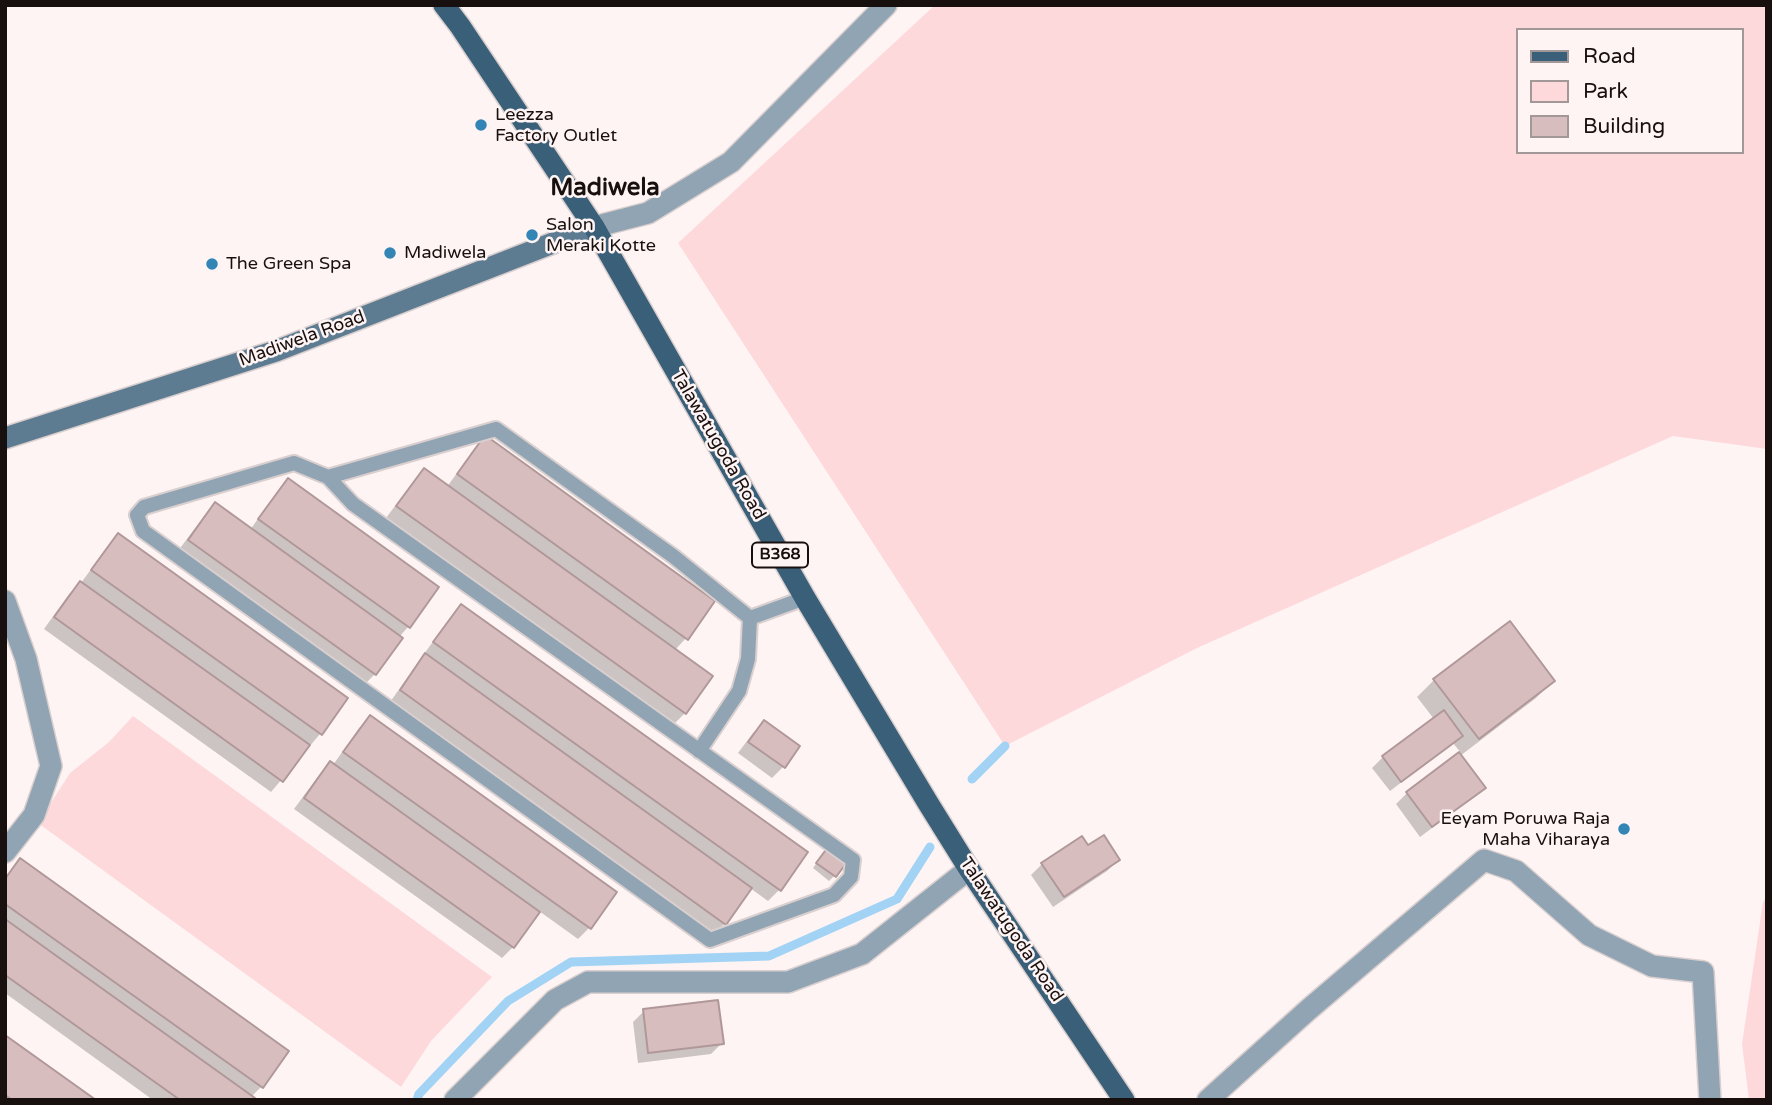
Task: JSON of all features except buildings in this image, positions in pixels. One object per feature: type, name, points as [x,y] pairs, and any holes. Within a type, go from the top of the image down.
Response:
[{"type":"main road","name":"Talawatugoda Road","points":[[444,5],[594,227],[804,598],[928,803],[969,869],[1124,1100]]},
{"type":"main road","name":"Madiwela Road","points":[[5,438],[276,351],[594,227]]},
{"type":"street","points":[[594,227],[648,213],[731,162],[886,5]]},
{"type":"street","points":[[5,601],[26,659],[51,765],[34,815],[5,852]]},
{"type":"street","points":[[1208,1100],[1308,1010],[1484,860],[1516,871],[1589,935],[1652,966],[1703,972],[1710,1100]]},
{"type":"street","points":[[456,1100],[555,1000],[588,982],[788,982],[862,954],[969,869]]},
{"type":"lane","points":[[328,477],[496,429],[674,556],[750,618]]},
{"type":"lane","points":[[294,463],[328,477],[353,504],[853,860],[851,877],[834,895],[710,940],[143,531],[137,515],[144,507],[294,463]]},
{"type":"lane","points":[[750,618],[804,598]]},
{"type":"lane","points":[[699,751],[738,691],[748,659],[750,618]]},
{"type":"green space","points":[[935,5],[1767,5],[1767,449],[1673,436],[1197,648],[1005,746],[678,243]]},
{"type":"green space","points":[[133,716],[492,977],[431,1041],[401,1087],[38,823],[70,773],[109,742]]},
{"type":"green space","points":[[1767,896],[1767,1100],[1749,1100],[1742,1044],[1763,902]]},
{"type":"waterway","points":[[972,779],[1005,746]]},
{"type":"waterway","points":[[417,1100],[419,1094],[508,1001],[571,962],[769,956],[897,899],[930,847]]},
{"type":"place","name":"Leezza Factory Outlet","points":[[481,125]]},
{"type":"place","name":"Salon Meraki Kotte","points":[[532,235]]},
{"type":"place","name":"Madiwela","points":[[390,253]]},
{"type":"place","name":"The Green Spa","points":[[212,264]]},
{"type":"place","name":"Eeyam Poruwa Raja Maha Viharaya","points":[[1624,829]]},
{"type":"district","name":"Madiwela","points":[[605,189]]}]
